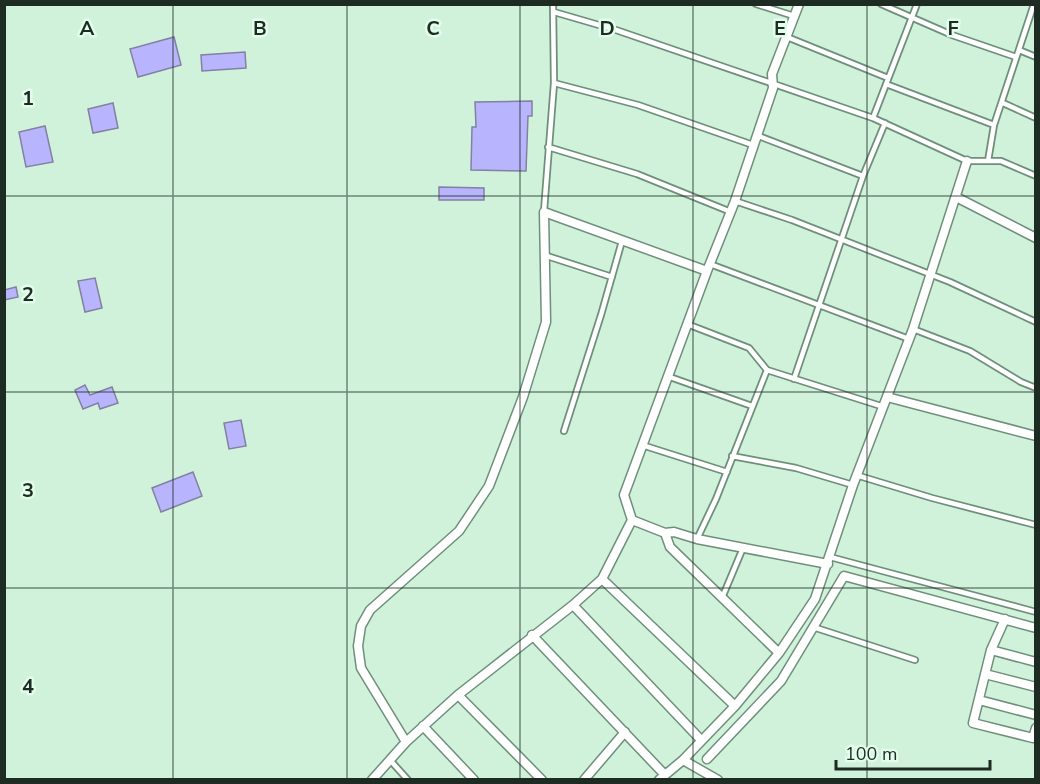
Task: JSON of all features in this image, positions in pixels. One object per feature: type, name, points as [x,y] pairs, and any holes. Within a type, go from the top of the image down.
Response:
[{"type":"street","points":[[372,780],[406,742],[458,695],[573,605],[602,579],[632,520],[624,495],[667,376],[735,201],[773,88],[772,74],[799,4]]},
{"type":"street","points":[[532,635],[625,732],[661,777],[683,760],[735,706],[779,653],[815,599],[856,475],[914,329],[967,161]]},
{"type":"street","points":[[956,197],[1035,238]]},
{"type":"street","points":[[406,742],[362,668],[358,646],[361,626],[370,610],[459,531],[489,486],[523,397],[546,322],[544,212],[622,241],[708,268]]},
{"type":"street","points":[[887,397],[1035,436]]},
{"type":"street","points":[[632,520],[664,533],[674,532],[743,548],[829,561]]},
{"type":"street","points":[[664,533],[670,547],[779,653]]},
{"type":"street","points":[[707,759],[781,681],[844,576],[1035,627]]},
{"type":"street","points":[[602,579],[735,706]]},
{"type":"street","points":[[573,605],[701,740]]},
{"type":"street","points":[[1005,619],[991,650],[974,723],[1033,738],[1035,728]]},
{"type":"street","points":[[991,650],[1035,662]]},
{"type":"street","points":[[985,674],[1035,687]]},
{"type":"street","points":[[458,695],[542,780]]},
{"type":"street","points":[[979,700],[1035,715]]},
{"type":"street","points":[[423,726],[474,780]]},
{"type":"street","points":[[584,780],[625,732]]},
{"type":"street","points":[[683,760],[718,780]]},
{"type":"lane","points":[[544,212],[554,83],[553,4]]},
{"type":"lane","points":[[756,4],[794,16]]},
{"type":"lane","points":[[881,4],[952,35],[1016,57]]},
{"type":"lane","points":[[873,118],[917,4]]},
{"type":"lane","points":[[988,161],[994,125],[1034,4]]},
{"type":"lane","points":[[554,12],[616,30],[873,118],[967,161],[1001,161],[1035,176]]},
{"type":"lane","points":[[787,37],[994,125]]},
{"type":"lane","points":[[1019,50],[1035,57]]},
{"type":"lane","points":[[554,83],[638,105],[753,145]]},
{"type":"lane","points":[[1003,103],[1035,118]]},
{"type":"lane","points":[[794,379],[863,176],[885,123]]},
{"type":"lane","points":[[756,135],[863,176]]},
{"type":"lane","points":[[548,147],[637,174],[731,212]]},
{"type":"lane","points":[[735,201],[792,220],[932,274],[1035,322]]},
{"type":"lane","points":[[564,431],[622,241]]},
{"type":"lane","points":[[544,255],[612,277]]},
{"type":"lane","points":[[708,268],[818,304],[910,339]]},
{"type":"lane","points":[[687,324],[749,348],[767,370],[884,407]]},
{"type":"lane","points":[[914,329],[970,351],[1035,388]]},
{"type":"lane","points":[[697,539],[727,472],[767,370]]},
{"type":"lane","points":[[667,376],[752,406]]},
{"type":"lane","points":[[642,445],[727,472]]},
{"type":"lane","points":[[732,456],[796,468],[853,486]]},
{"type":"lane","points":[[856,475],[1035,525]]},
{"type":"lane","points":[[722,598],[743,548]]},
{"type":"lane","points":[[829,561],[1035,612]]},
{"type":"lane","points":[[813,627],[915,660]]},
{"type":"lane","points":[[390,760],[408,780]]},
{"type":"building","points":[[174,37],[181,65],[138,77],[130,49]]},
{"type":"building","points":[[245,52],[246,68],[202,71],[201,55]]},
{"type":"building","points":[[532,101],[532,116],[528,116],[526,171],[471,170],[472,127],[476,127],[475,102]]},
{"type":"building","points":[[113,103],[118,128],[93,133],[88,109]]},
{"type":"building","points":[[45,126],[53,162],[26,167],[19,132]]},
{"type":"building","points":[[439,187],[484,188],[484,200],[439,200]]},
{"type":"building","points":[[95,278],[102,308],[85,312],[78,281]]},
{"type":"building","points":[[16,287],[18,297],[4,300],[4,290]]},
{"type":"building","points":[[85,385],[90,395],[112,387],[118,403],[100,409],[98,403],[83,409],[75,390]]},
{"type":"building","points":[[241,420],[246,446],[229,449],[224,423]]},
{"type":"building","points":[[193,472],[202,496],[161,512],[152,488]]}]
